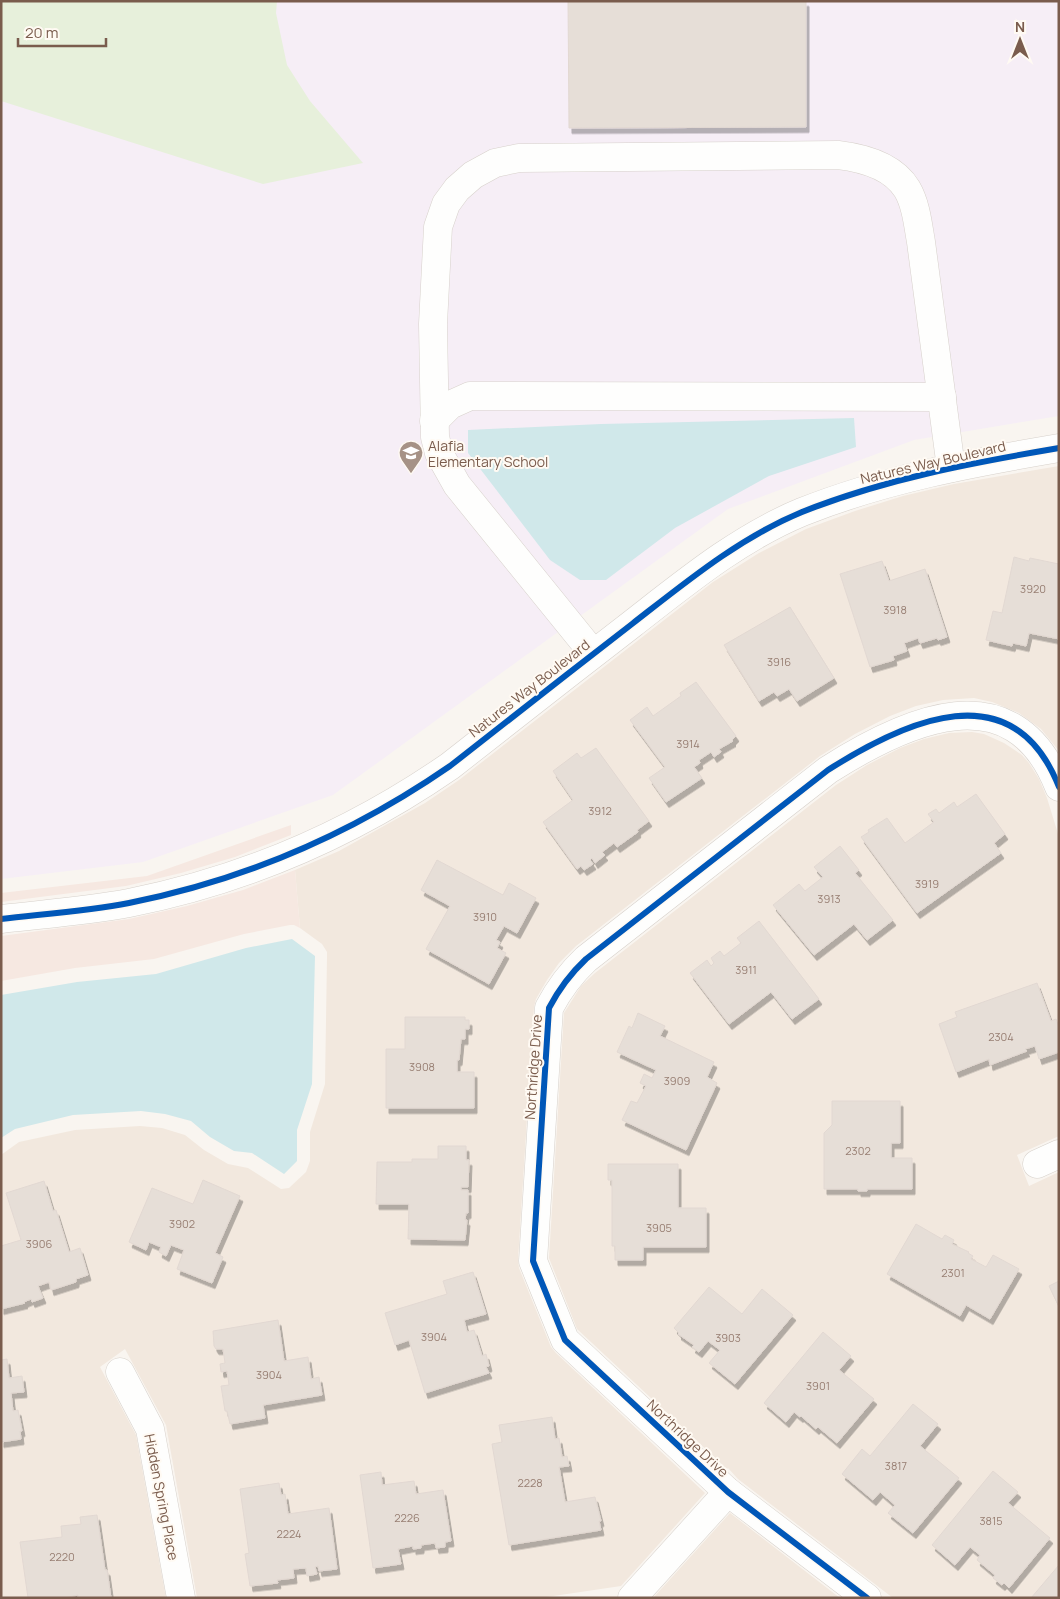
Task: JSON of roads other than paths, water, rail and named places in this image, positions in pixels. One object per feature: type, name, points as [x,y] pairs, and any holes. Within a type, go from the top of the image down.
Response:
[{"type":"street","points":[[593,653],[457,485],[439,453],[435,437],[433,324],[438,227],[446,204],[457,189],[473,175],[494,163],[520,158],[838,155],[860,158],[882,167],[896,176],[907,189],[914,207],[921,242],[951,468]]},
{"type":"street","points":[[434,421],[450,405],[470,396],[942,397]]},
{"type":"street","name":"Natures Way Boulevard","points":[[1,920],[128,903],[184,890],[239,874],[333,835],[417,789],[450,766],[705,567],[776,525],[850,494],[900,479],[1059,448]]},
{"type":"street","name":"Northridge Drive","points":[[866,1598],[728,1492],[565,1340],[533,1261],[549,1008],[558,990],[570,974],[586,959],[828,770],[860,750],[894,733],[946,716],[974,715],[987,718],[1011,727],[1031,742],[1047,761],[1059,787]]},
{"type":"street","name":"Hidden Spring Place","points":[[120,1372],[150,1429],[181,1598]]},
{"type":"street","points":[[632,1598],[728,1492]]},
{"type":"water","points":[[854,418],[856,447],[769,476],[675,528],[606,580],[580,580],[550,560],[468,453],[468,430],[601,424]]},
{"type":"water","points":[[292,939],[315,956],[312,1084],[297,1130],[297,1161],[284,1174],[252,1153],[234,1151],[210,1137],[191,1121],[165,1114],[141,1111],[73,1115],[15,1129],[1,1138],[1,995],[77,982],[156,974],[246,948]]},
{"type":"place","name":"Alafia Elementary School","points":[[411,474]]}]
